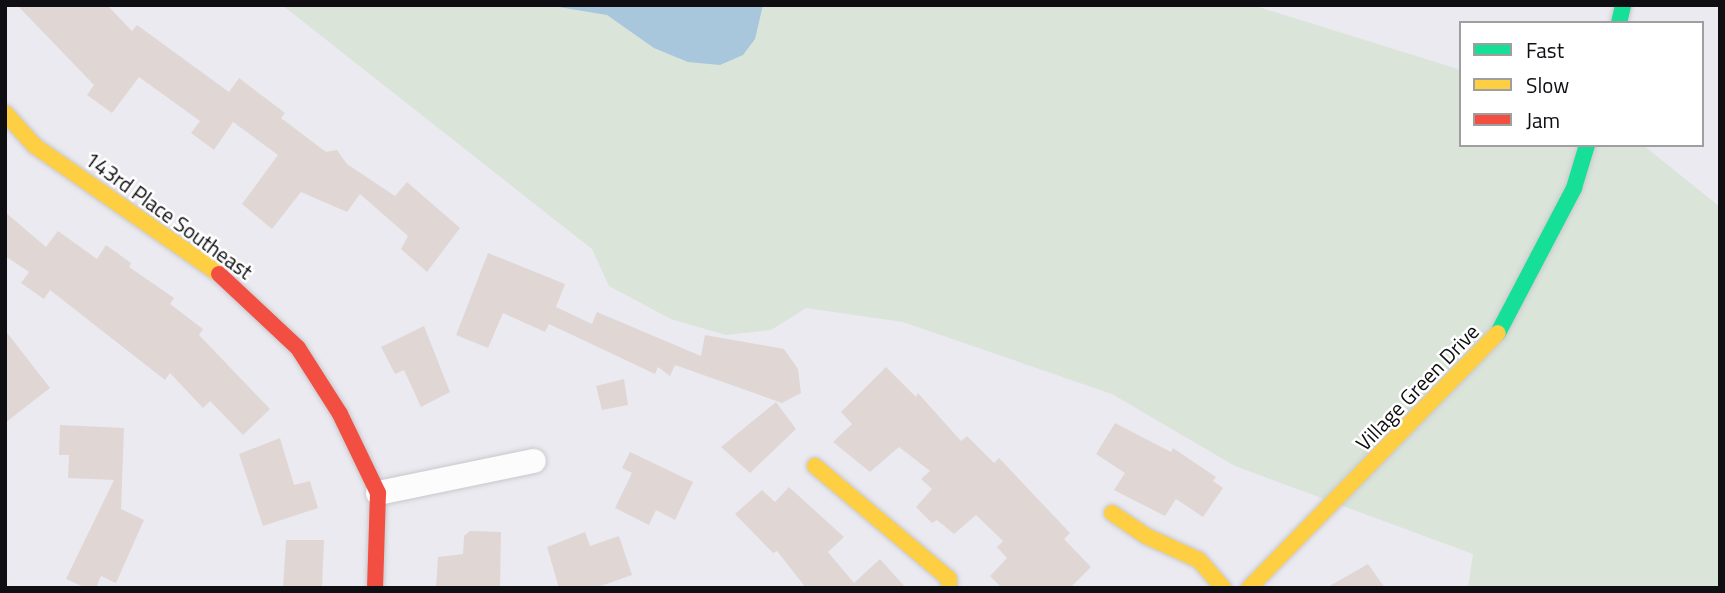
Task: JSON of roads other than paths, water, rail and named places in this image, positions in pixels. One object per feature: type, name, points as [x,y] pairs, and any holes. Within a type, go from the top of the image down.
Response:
[{"type":"street","name":"143rd Place Southeast","points":[[5,113],[36,146],[184,246],[249,299],[298,348],[340,414],[378,493],[375,588]]},
{"type":"street","name":"Village Green Drive","points":[[1249,588],[1499,332],[1574,188],[1586,147]]},
{"type":"street","points":[[378,493],[534,461]]},
{"type":"street","points":[[815,467],[949,579],[949,588]]},
{"type":"street","points":[[1112,513],[1146,536],[1199,560],[1223,588]]},
{"type":"water","points":[[547,5],[763,5],[755,39],[743,55],[720,65],[688,62],[654,48],[607,15]]}]
